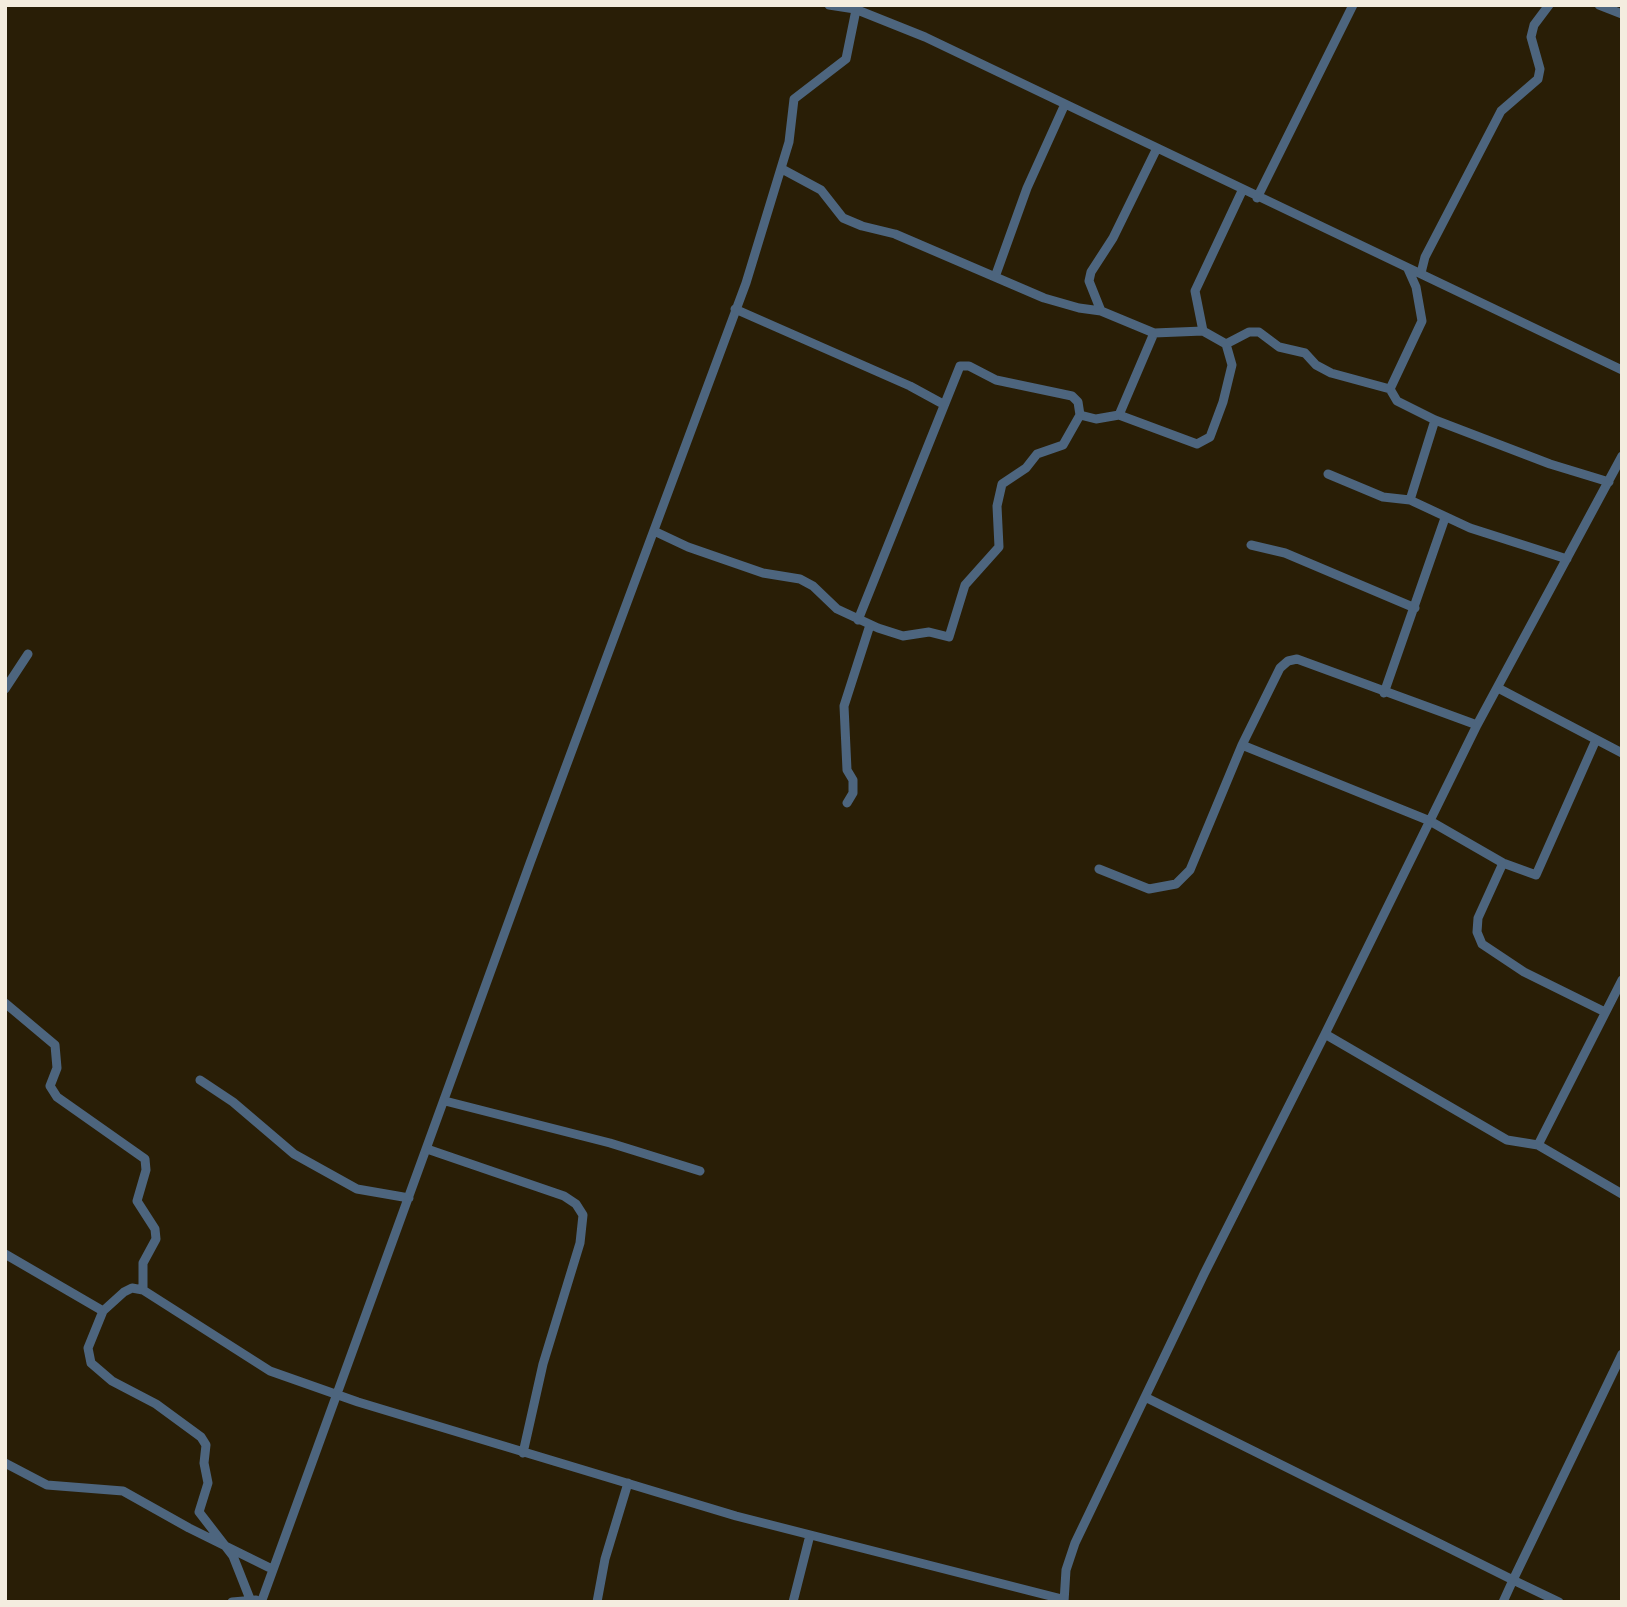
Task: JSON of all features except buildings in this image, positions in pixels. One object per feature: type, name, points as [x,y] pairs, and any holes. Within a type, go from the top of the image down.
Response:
[{"type":"street","points":[[829,5],[856,7],[925,37],[1242,191],[1622,370]]},
{"type":"street","points":[[1257,198],[1353,5]]},
{"type":"street","points":[[1421,273],[1424,257],[1502,111],[1538,79],[1541,69],[1531,37],[1534,25],[1549,5]]},
{"type":"street","points":[[1599,5],[1622,14]]},
{"type":"street","points":[[232,1602],[250,1599],[262,1601],[735,309],[782,169],[789,142],[794,99],[846,59],[856,7]]},
{"type":"street","points":[[995,277],[1027,188],[1065,104]]},
{"type":"street","points":[[1101,311],[1089,281],[1091,272],[1113,239],[1157,148]]},
{"type":"street","points":[[782,169],[821,190],[844,218],[862,226],[895,234],[1044,298],[1101,311],[1154,333],[1203,331],[1226,344],[1232,365],[1228,384],[1210,437],[1203,443],[1184,440],[1119,415],[1096,419],[1080,415]]},
{"type":"street","points":[[1203,331],[1195,291],[1242,191]]},
{"type":"street","points":[[1390,389],[1422,321],[1416,287],[1408,269]]},
{"type":"street","points":[[735,309],[910,386],[943,404]]},
{"type":"street","points":[[1226,344],[1249,332],[1259,332],[1279,347],[1306,353],[1317,365],[1331,373],[1390,389],[1397,401],[1435,420],[1550,464],[1609,482]]},
{"type":"street","points":[[1119,415],[1154,333]]},
{"type":"street","points":[[654,531],[688,547],[762,573],[800,579],[813,586],[837,609],[858,620],[870,625],[902,636],[929,632],[949,637],[965,584],[999,547],[997,506],[1003,484],[1026,468],[1037,454],[1063,445],[1080,415],[1078,402],[1072,396],[996,380],[964,365],[960,366],[858,620]]},
{"type":"street","points":[[1410,500],[1435,420]]},
{"type":"street","points":[[250,1599],[237,1563],[199,1512],[208,1483],[204,1463],[206,1445],[201,1437],[156,1404],[112,1381],[92,1363],[88,1348],[103,1311],[132,1288],[143,1290],[271,1371],[336,1394],[523,1453],[810,1535],[1060,1601],[1075,1543],[1145,1397],[1477,725],[1622,456]]},
{"type":"street","points":[[1328,474],[1383,497],[1410,500],[1445,518],[1567,559]]},
{"type":"street","points":[[1384,693],[1445,518]]},
{"type":"street","points":[[1251,545],[1285,553],[1415,608]]},
{"type":"street","points":[[847,803],[853,793],[853,780],[847,771],[844,706],[870,625]]},
{"type":"street","points":[[5,689],[28,654]]},
{"type":"street","points":[[1099,869],[1149,889],[1176,884],[1190,870],[1242,744],[1280,668],[1287,660],[1297,659],[1477,725]]},
{"type":"street","points":[[1498,688],[1595,742],[1622,753]]},
{"type":"street","points":[[1242,744],[1430,821],[1503,863],[1536,875],[1595,742]]},
{"type":"street","points":[[1503,863],[1478,918],[1478,932],[1482,944],[1524,972],[1605,1012]]},
{"type":"street","points":[[1538,1145],[1622,980]]},
{"type":"street","points":[[5,1003],[55,1045],[57,1068],[50,1086],[57,1097],[145,1159],[146,1170],[137,1201],[155,1230],[156,1239],[143,1263],[143,1290]]},
{"type":"street","points":[[1325,1034],[1507,1140],[1538,1145],[1622,1194]]},
{"type":"street","points":[[200,1080],[233,1102],[294,1154],[357,1189],[409,1198]]},
{"type":"street","points":[[445,1101],[610,1143],[701,1171]]},
{"type":"street","points":[[427,1149],[564,1196],[576,1204],[583,1215],[580,1243],[547,1352],[523,1453]]},
{"type":"street","points":[[5,1254],[103,1311]]},
{"type":"street","points":[[1503,1602],[1622,1354]]},
{"type":"street","points":[[1145,1397],[1559,1602]]},
{"type":"street","points":[[5,1463],[47,1485],[123,1491],[188,1528],[272,1569]]},
{"type":"street","points":[[597,1602],[605,1559],[628,1483]]},
{"type":"street","points":[[793,1602],[810,1535]]}]
